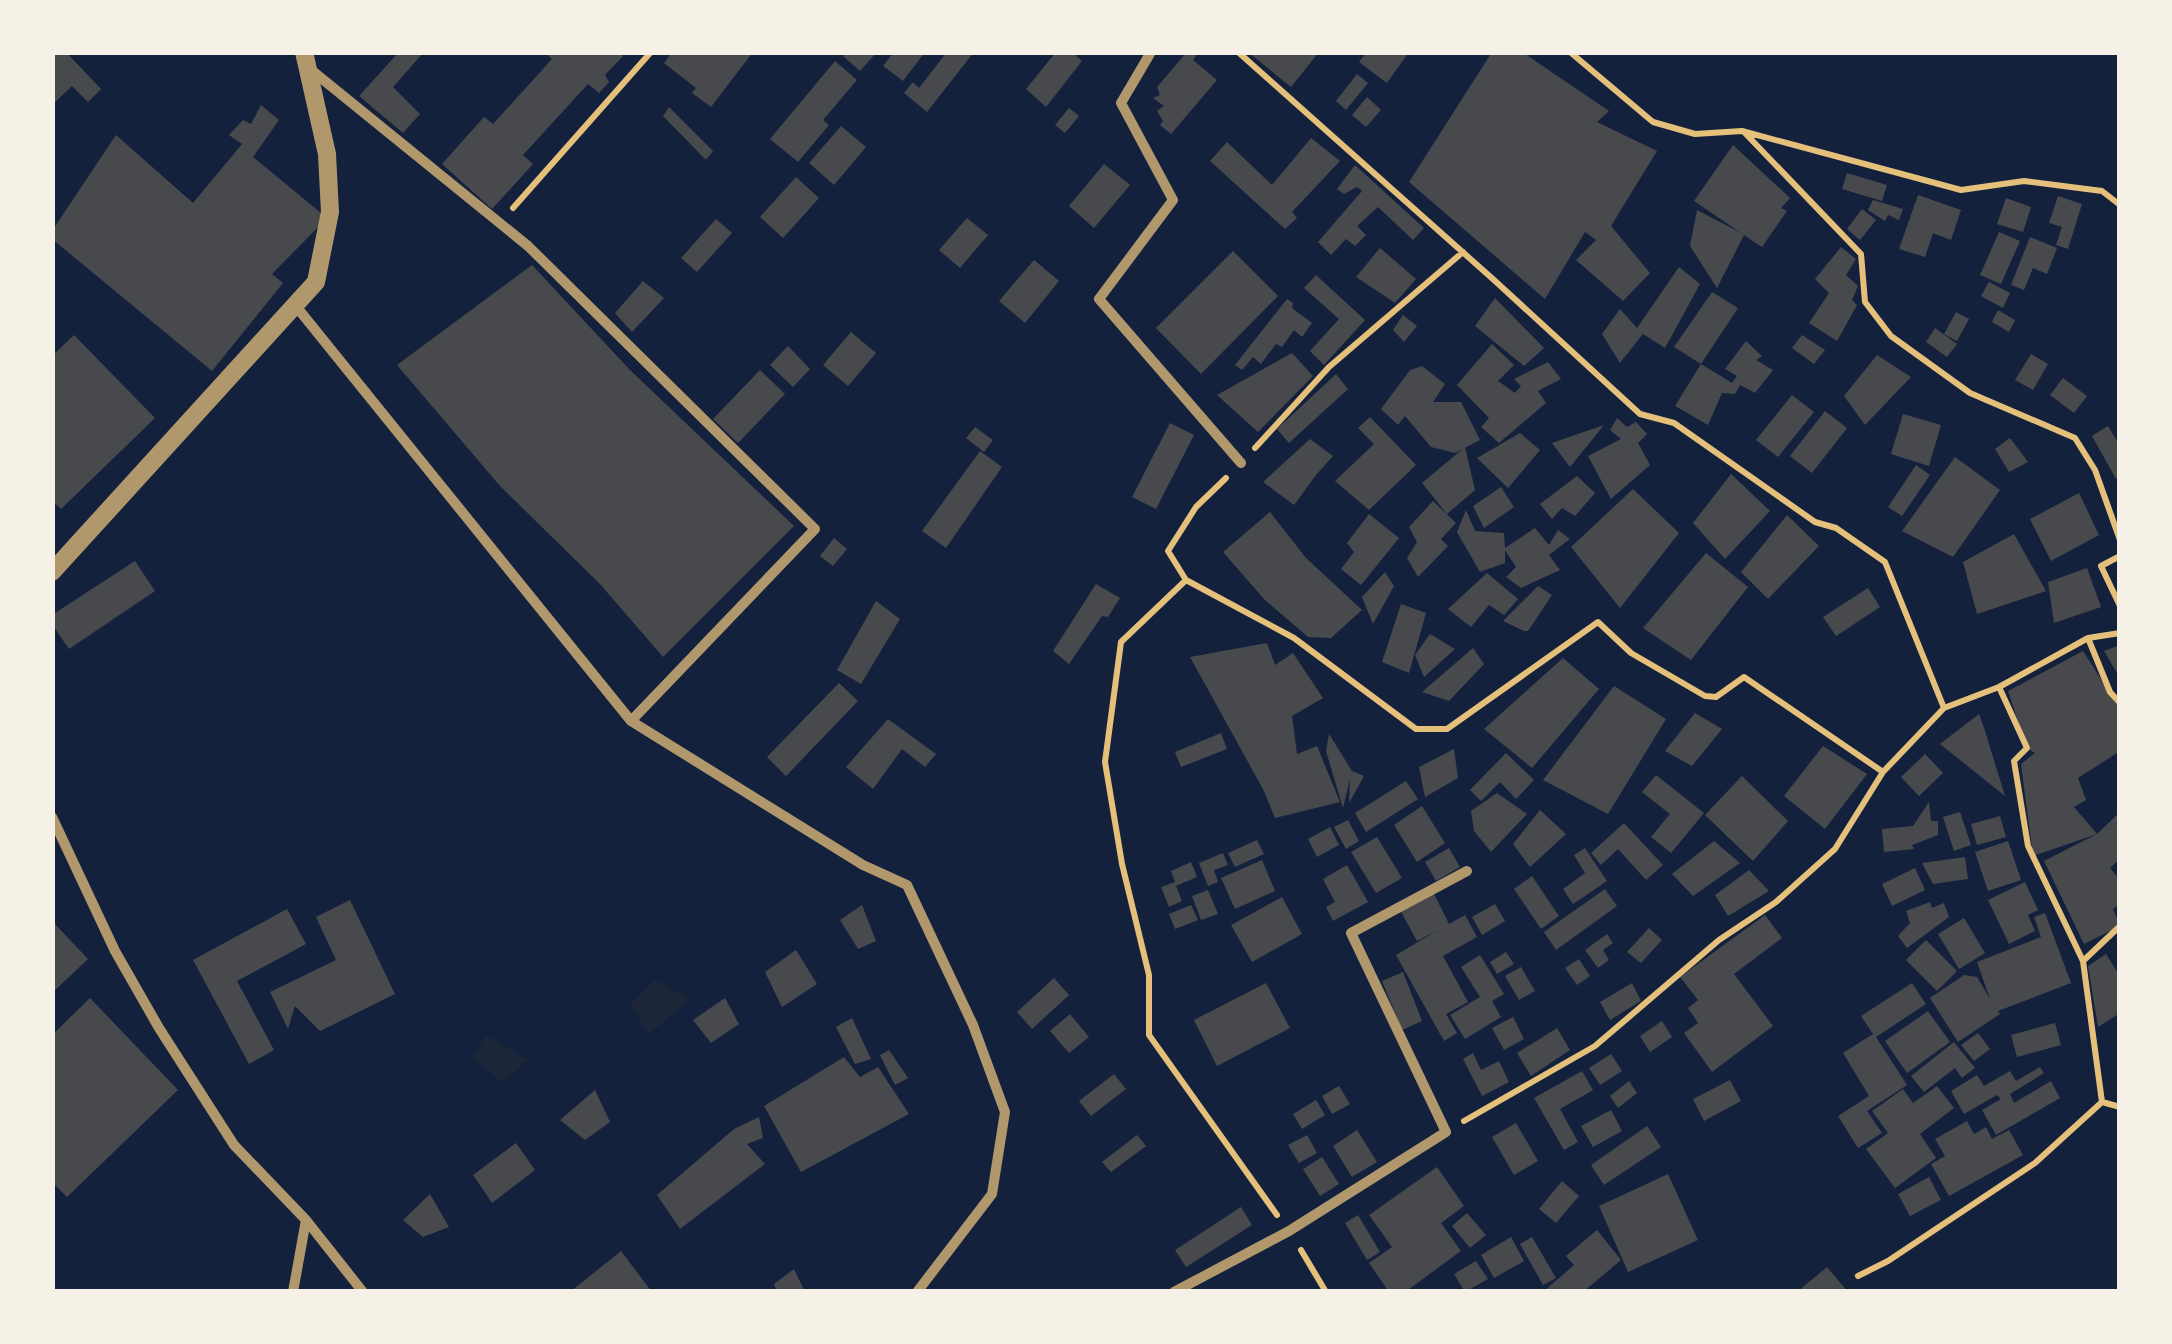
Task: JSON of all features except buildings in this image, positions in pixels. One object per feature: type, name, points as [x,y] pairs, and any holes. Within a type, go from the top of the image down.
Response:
[{"type":"street","points":[[1152,52],[1120,103],[1173,200],[1099,299],[1241,463]]},
{"type":"street","points":[[305,60],[528,246],[815,529],[631,721]]},
{"type":"street","points":[[52,572],[316,282],[330,212],[327,154],[305,60]]},
{"type":"street","points":[[295,304],[631,721],[863,865],[907,885],[973,1025],[1005,1112],[992,1194],[918,1292]]},
{"type":"street","points":[[52,817],[115,951],[234,1145],[306,1220],[363,1292]]},
{"type":"street","points":[[1174,1292],[1289,1231],[1446,1132],[1351,933],[1466,871]]},
{"type":"street","points":[[293,1292],[306,1220]]},
{"type":"path","points":[[499,224],[651,52]]},
{"type":"path","points":[[1238,52],[1640,414],[1674,422],[1816,522],[1836,528],[1885,562],[1944,708]]},
{"type":"path","points":[[1570,52],[1653,122],[1695,134],[1742,131],[1961,190],[2024,181],[2102,190],[2120,205]]},
{"type":"path","points":[[1742,131],[1862,254],[1865,302],[1892,336],[1970,394],[2075,438],[2095,470],[2120,540]]},
{"type":"path","points":[[1463,252],[1329,367],[1196,507],[1168,550],[1186,580],[1294,638],[1416,729],[1448,728],[1598,622],[1631,653],[1704,696],[1716,697],[1744,677],[1882,772]]},
{"type":"path","points":[[2120,556],[2102,566],[2120,606]]},
{"type":"path","points":[[1186,580],[1122,642],[1105,762],[1122,864],[1149,974],[1149,1035],[1289,1231],[1326,1292]]},
{"type":"path","points":[[1446,1132],[1595,1046],[1719,940],[1776,902],[1835,849],[1882,772],[1944,708],[1999,688],[2088,638],[2120,633]]},
{"type":"path","points":[[2088,638],[2110,692],[2120,703]]},
{"type":"path","points":[[1999,688],[2027,748],[2014,761],[2028,846],[2083,961],[2102,1102]]},
{"type":"path","points":[[2083,961],[2120,926]]},
{"type":"path","points":[[2102,1102],[2120,1107]]},
{"type":"path","points":[[1858,1276],[2035,1163],[2102,1102]]},
{"type":"shaded area","points":[[655,980],[691,999],[649,1034],[630,1004]]},
{"type":"shaded area","points":[[486,1035],[529,1060],[503,1082],[472,1058]]}]
